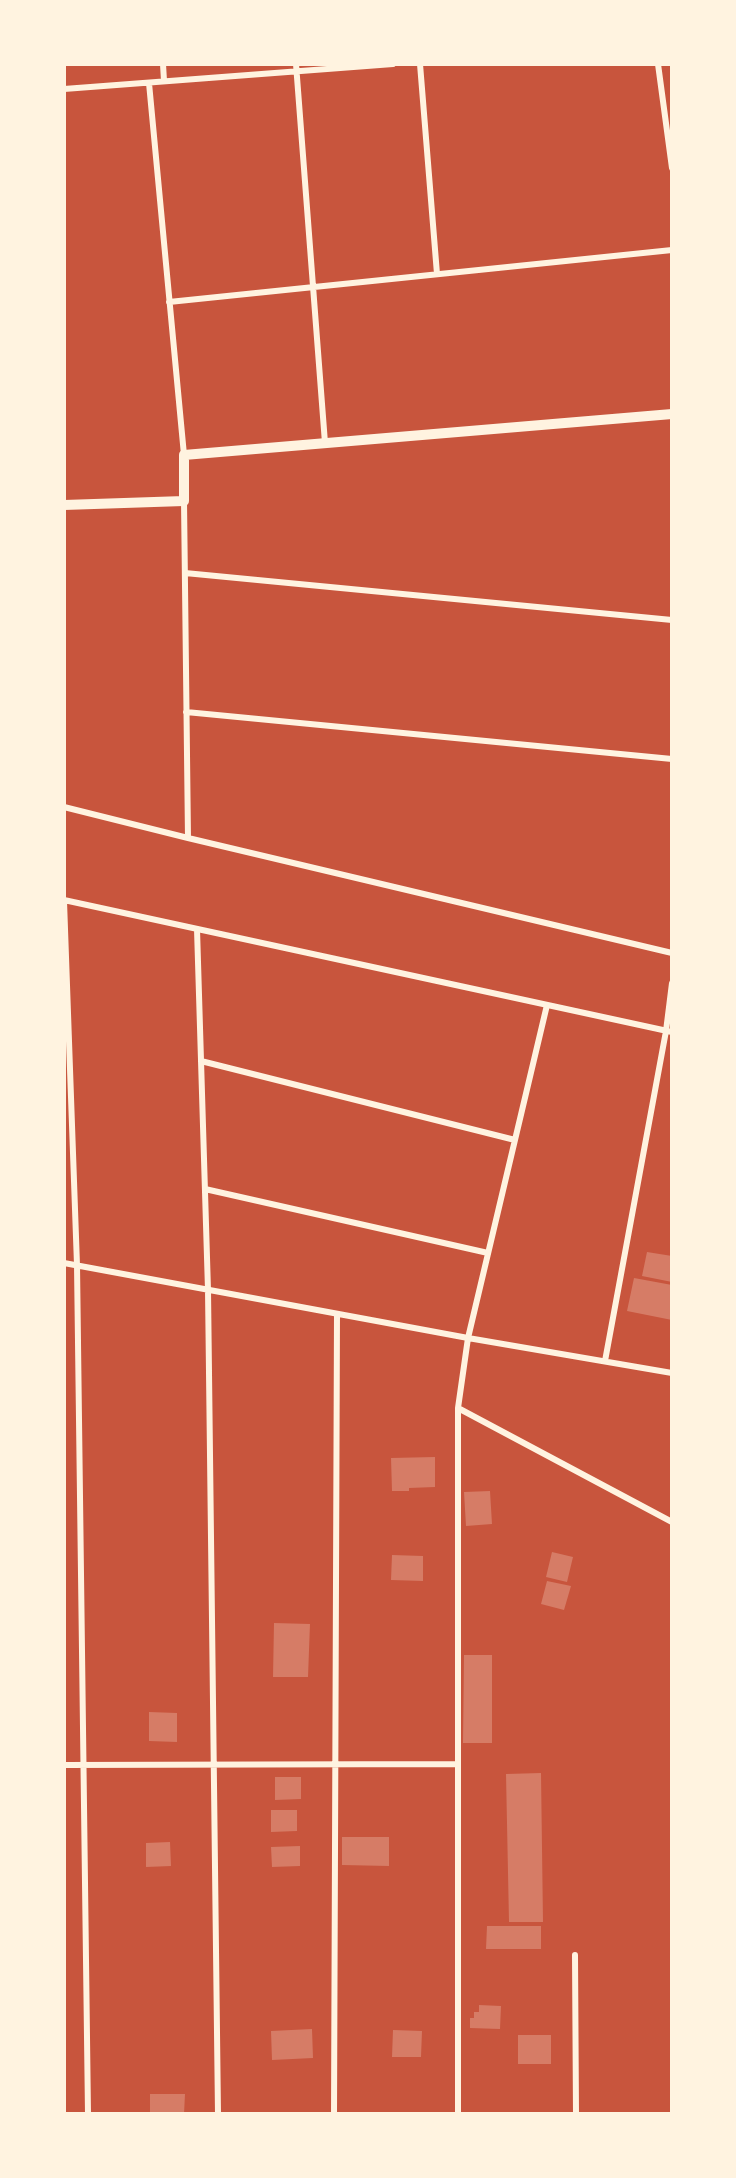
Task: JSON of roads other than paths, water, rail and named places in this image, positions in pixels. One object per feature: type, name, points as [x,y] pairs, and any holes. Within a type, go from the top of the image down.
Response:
[{"type":"street","points":[[163,64],[164,81]]},
{"type":"street","points":[[64,89],[296,68],[393,64]]},
{"type":"street","points":[[420,64],[438,274]]},
{"type":"street","points":[[658,64],[672,168]]},
{"type":"street","points":[[296,68],[325,443]]},
{"type":"street","points":[[148,83],[184,455],[188,838]]},
{"type":"street","points":[[169,302],[672,250]]},
{"type":"street","points":[[184,455],[672,414]]},
{"type":"street","points":[[64,505],[184,501]]},
{"type":"street","points":[[185,573],[672,620]]},
{"type":"street","points":[[186,712],[672,759]]},
{"type":"street","points":[[64,807],[672,953]]},
{"type":"street","points":[[88,2114],[77,1265],[64,900],[669,1031]]},
{"type":"street","points":[[197,929],[208,1290],[218,2114]]},
{"type":"street","points":[[605,1361],[669,1031],[672,983]]},
{"type":"street","points":[[458,2114],[458,1408],[468,1338],[547,1005]]},
{"type":"street","points":[[201,1061],[515,1140]]},
{"type":"street","points":[[205,1189],[488,1253]]},
{"type":"street","points":[[64,1263],[468,1338],[672,1373]]},
{"type":"street","points":[[334,2114],[337,1314]]},
{"type":"street","points":[[458,1408],[672,1522]]},
{"type":"street","points":[[64,1765],[458,1764]]},
{"type":"street","points":[[575,1955],[576,2114]]}]
